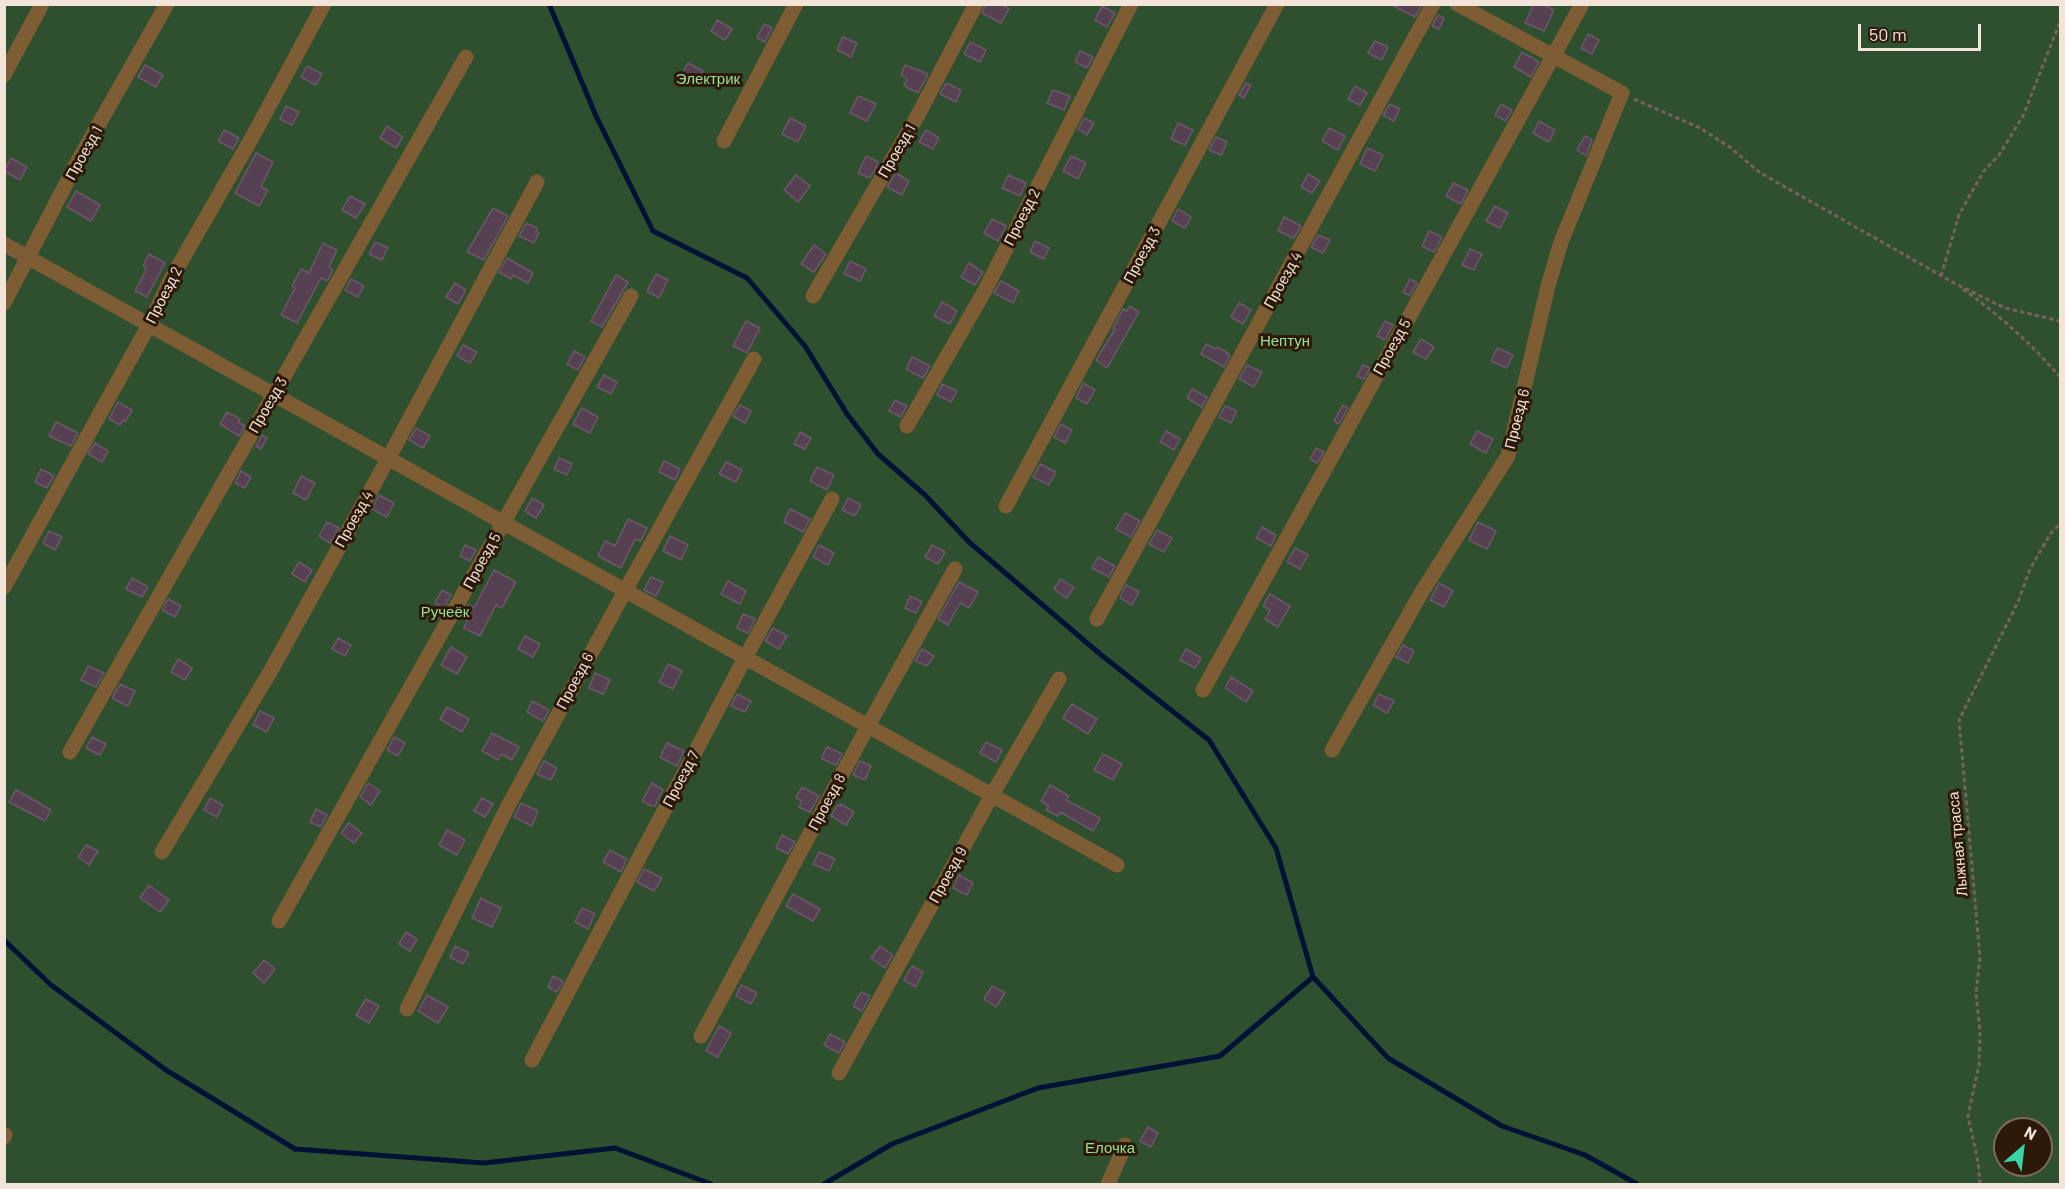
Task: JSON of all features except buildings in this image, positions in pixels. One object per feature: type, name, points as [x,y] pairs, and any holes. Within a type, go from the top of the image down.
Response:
[{"type":"street","points":[[4,75],[42,4]]},
{"type":"street","name":"Проезд 1","points":[[4,303],[79,159],[167,4]]},
{"type":"street","name":"Проезд 2","points":[[4,587],[149,325],[171,279],[254,134],[324,4]]},
{"type":"street","points":[[724,141],[796,4]]},
{"type":"street","name":"Проезд 1","points":[[813,296],[918,116],[976,4]]},
{"type":"street","name":"Проезд 2","points":[[907,426],[984,292],[1131,4]]},
{"type":"street","name":"Проезд 3","points":[[1006,506],[1277,4]]},
{"type":"street","name":"Проезд 4","points":[[1097,619],[1433,4]]},
{"type":"street","points":[[1457,4],[1622,93]]},
{"type":"street","name":"Проезд 5","points":[[1203,690],[1582,4]]},
{"type":"street","name":"Проезд 3","points":[[70,752],[466,57]]},
{"type":"street","name":"Проезд 6","points":[[1332,750],[1423,590],[1508,456],[1548,286],[1561,242],[1622,93]]},
{"type":"street","name":"Проезд 4","points":[[162,852],[270,672],[537,182]]},
{"type":"street","points":[[4,244],[1117,865]]},
{"type":"street","name":"Проезд 5","points":[[279,921],[631,296]]},
{"type":"street","name":"Проезд 6","points":[[407,1009],[507,808],[754,359]]},
{"type":"street","name":"Проезд 7","points":[[532,1060],[832,499]]},
{"type":"street","name":"Проезд 8","points":[[701,1035],[955,569]]},
{"type":"street","name":"Проезд 9","points":[[839,1073],[992,795],[1059,679]]},
{"type":"street","points":[[1108,1185],[1125,1145]]},
{"type":"path","points":[[1941,276],[1959,215],[1983,171],[1999,155],[2023,116],[2061,21]]},
{"type":"path","points":[[1622,93],[1700,128],[1731,148],[1759,172],[1954,283],[2005,308],[2061,321]]},
{"type":"path","points":[[1954,283],[2000,316],[2042,355],[2061,377]]},
{"type":"path","name":"Лыжная трасса","points":[[1980,1185],[1978,1162],[1968,1116],[1979,1065],[1980,1032],[1976,993],[1980,957],[1959,720],[2018,602],[2030,569],[2051,533],[2061,524]]},
{"type":"green space","points":[[4,5],[2060,5],[2060,1184],[5,1184]]},
{"type":"waterway","points":[[549,4],[596,116],[653,231],[747,278],[805,346],[847,414],[878,454],[925,495],[969,542],[1100,654],[1209,740],[1276,848],[1313,977],[1388,1058],[1502,1126],[1585,1155],[1637,1184]]},
{"type":"waterway","points":[[4,940],[51,985],[166,1070],[295,1149],[484,1163],[615,1148],[711,1184]]},
{"type":"waterway","points":[[824,1184],[892,1144],[1038,1088],[1220,1056],[1313,977]]},
{"type":"park label","name":"Электрик","points":[[708,79]]},
{"type":"park label","name":"Нептун","points":[[1285,341]]},
{"type":"park label","name":"Ручеёк","points":[[445,612]]},
{"type":"park label","name":"Елочка","points":[[1110,1148]]}]
